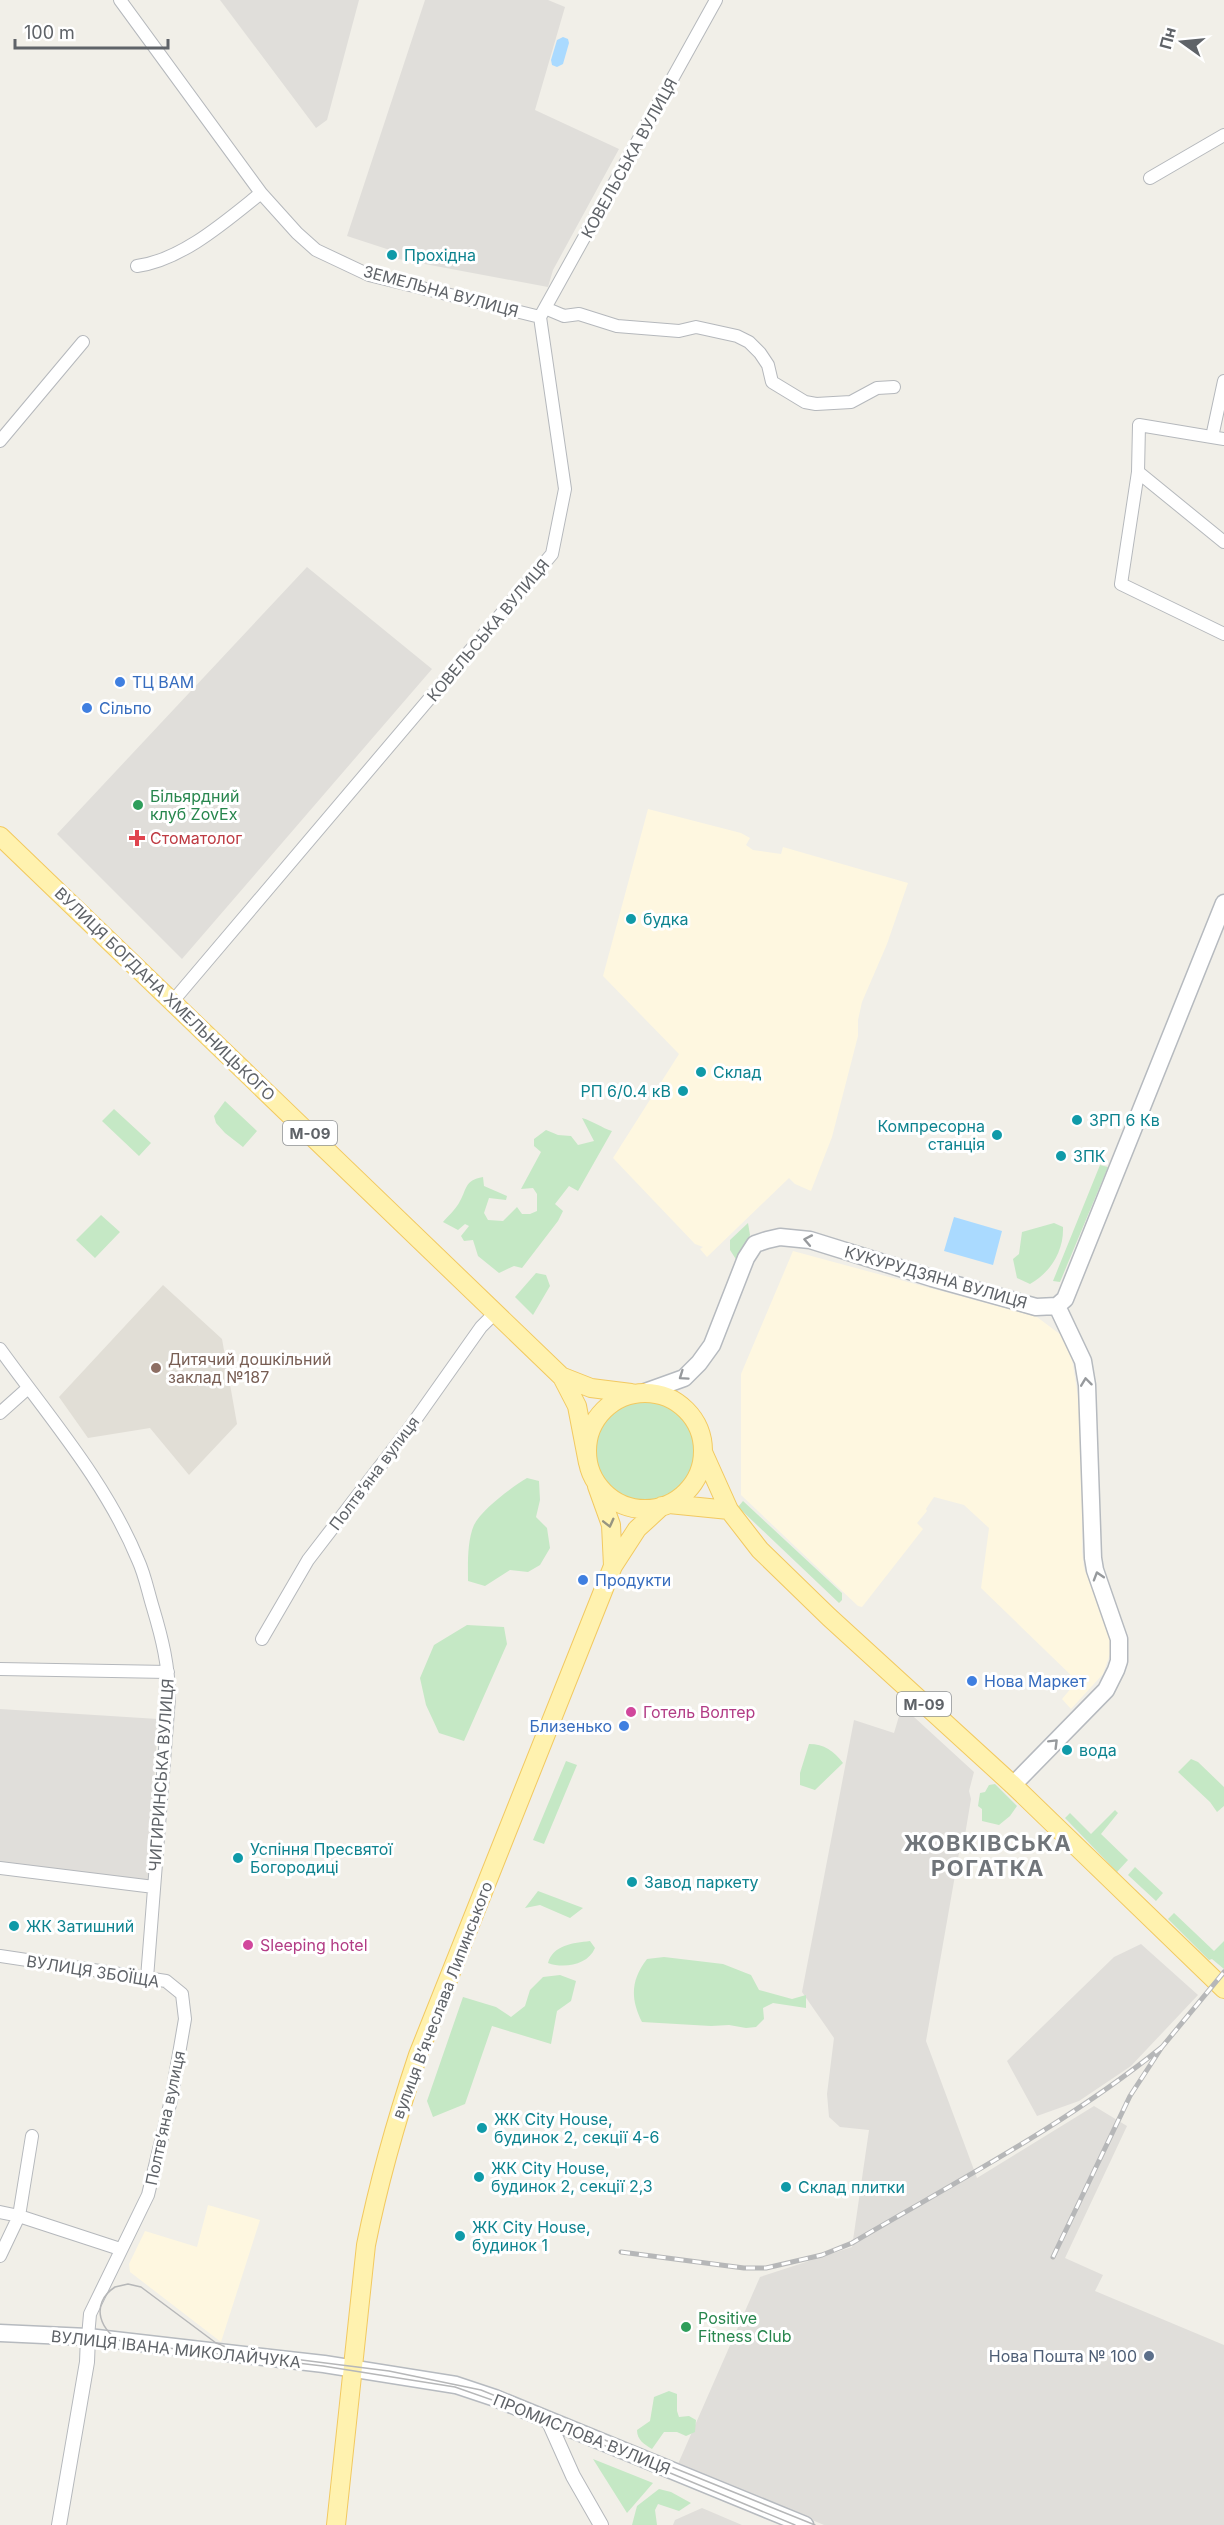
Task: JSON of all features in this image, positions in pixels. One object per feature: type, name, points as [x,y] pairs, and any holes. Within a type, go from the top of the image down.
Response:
[{"type":"main road","name":"ВУЛИЦЯ БОГДАНА ХМЕЛЬНИЦЬКОГО","points":[[0,836],[563,1377],[577,1406],[588,1463]]},
{"type":"main road","points":[[1013,1785],[1107,1690],[1119,1662],[1119,1639],[1093,1558],[1086,1377],[1078,1350],[1057,1306],[1071,1290],[1119,1161],[1224,903]]},
{"type":"main road","name":"КУКУРУДЗЯНА ВУЛИЦЯ","points":[[640,1393],[684,1378],[699,1364],[712,1345],[746,1258],[755,1244],[780,1237],[810,1240],[1036,1307],[1057,1306]]},
{"type":"main road","name":"ВУЛИЦЯ БОГДАНА ХМЕЛЬНИЦЬКОГО","points":[[563,1377],[591,1388],[640,1393]]},
{"type":"main road","points":[[588,1463],[589,1436],[601,1412],[623,1397],[640,1393]]},
{"type":"main road","name":"М-09","points":[[640,1393],[665,1396],[683,1407],[699,1430],[703,1452],[729,1510],[760,1550],[1013,1785],[1224,1989]]},
{"type":"main road","points":[[665,1505],[689,1488],[699,1471],[703,1452]]},
{"type":"main road","name":"М-09","points":[[588,1463],[603,1491],[624,1505],[637,1508],[665,1505],[729,1510]]},
{"type":"main road","name":"вулиця Вʼячеслава Липинського","points":[[596,1481],[611,1525],[613,1566]]},
{"type":"main road","name":"вулиця Вʼячеслава Липинського","points":[[336,2525],[351,2368],[366,2245],[375,2200],[411,2076],[613,1566],[638,1528],[665,1505]]},
{"type":"main road","name":"ВУЛИЦЯ ІВАНА МИКОЛАЙЧУКА","points":[[0,2333],[88,2337],[351,2368]]},
{"type":"main road","name":"ПРОМИСЛОВА ВУЛИЦЯ","points":[[351,2368],[456,2385],[495,2398],[805,2525]]},
{"type":"street","name":"ЗЕМЕЛЬНА ВУЛИЦЯ","points":[[120,0],[261,194],[297,233],[316,249],[369,275],[543,313],[564,316],[579,314],[617,326],[679,331],[696,327],[737,336],[749,342],[760,353],[768,365],[772,382],[805,402],[816,404],[851,402],[876,388],[894,387]]},
{"type":"street","name":"КОВЕЛЬСЬКА ВУЛИЦЯ","points":[[173,1001],[552,554],[565,489],[543,313],[716,0]]},
{"type":"street","points":[[1150,178],[1224,135]]},
{"type":"street","points":[[137,266],[151,264],[219,228],[261,194]]},
{"type":"street","points":[[0,441],[83,342]]},
{"type":"street","points":[[1224,381],[1218,438],[1139,425],[1138,472],[1121,584],[1224,634]]},
{"type":"street","points":[[1138,472],[1224,542]]},
{"type":"street","name":"Полтвʼяна вулиця","points":[[262,1639],[308,1560],[411,1426],[481,1327],[495,1313]]},
{"type":"street","name":"ЧИГИРИНСЬКА ВУЛИЦЯ","points":[[0,1349],[99,1484],[121,1524],[139,1561],[165,1651],[169,1698],[147,1978]]},
{"type":"street","points":[[0,1413],[28,1389]]},
{"type":"street","points":[[0,1669],[168,1671]]},
{"type":"street","name":"ЧИГИРИНСЬКА ВУЛИЦЯ","points":[[0,1868],[154,1887]]},
{"type":"street","name":"ВУЛИЦЯ ЗБОЇЩА","points":[[0,1956],[166,1981],[182,1994]]},
{"type":"street","name":"Полтвʼяна вулиця","points":[[88,2337],[90,2314],[148,2195],[171,2100],[185,2019],[182,1994]]},
{"type":"street","points":[[0,2256],[19,2216],[32,2136]]},
{"type":"street","points":[[0,2212],[120,2249]]},
{"type":"street","points":[[59,2525],[87,2362],[88,2337]]},
{"type":"street","points":[[548,2420],[573,2476],[601,2525]]},
{"type":"shaded area","points":[[220,0],[359,0],[327,120],[316,128]]},
{"type":"shaded area","points":[[425,0],[548,0],[565,7],[535,110],[619,149],[553,270],[548,287],[398,259],[399,253],[347,236]]},
{"type":"shaded area","points":[[307,567],[432,669],[182,959],[57,834]]},
{"type":"shaded area","points":[[648,809],[741,833],[750,838],[746,845],[753,850],[781,854],[783,847],[908,883],[887,944],[862,1002],[858,1020],[858,1036],[832,1137],[811,1191],[795,1184],[789,1178],[707,1257],[700,1249],[703,1247],[695,1244],[613,1158],[679,1054],[603,976]]},
{"type":"shaded area","points":[[793,1251],[1037,1317],[1069,1341],[1083,1427],[1082,1551],[1084,1568],[1111,1630],[1110,1654],[1103,1674],[1071,1709],[1062,1699],[1077,1681],[981,1588],[989,1528],[964,1505],[934,1497],[927,1511],[917,1523],[923,1529],[862,1607],[858,1606],[741,1495],[741,1374]]},
{"type":"shaded area","name":"Дитячий дошкільний заклад №187","points":[[163,1285],[222,1339],[237,1424],[189,1475],[150,1428],[88,1438],[59,1397]]},
{"type":"shaded area","points":[[902,1706],[974,1772],[969,1791],[971,1799],[963,1847],[960,1847],[926,2041],[977,2178],[1094,2106],[1127,2126],[1065,2258],[1103,2275],[1095,2291],[1224,2345],[1224,2525],[824,2525],[678,2464],[760,2277],[852,2247],[869,2130],[840,2127],[829,2117],[827,2094],[834,2038],[802,1992],[854,1720],[894,1733]]},
{"type":"shaded area","points":[[0,1709],[158,1719],[148,1882],[0,1862]]},
{"type":"shaded area","points":[[1141,1944],[1198,1995],[1131,2066],[1079,2101],[1037,2116],[1007,2061],[1114,1957]]},
{"type":"shaded area","points":[[208,2205],[260,2220],[221,2342],[130,2272],[129,2264],[145,2231],[197,2247]]},
{"type":"shaded area","points":[[702,2508],[742,2525],[673,2525],[675,2520]]},
{"type":"green space","points":[[225,1101],[257,1131],[243,1147],[216,1123],[214,1116]]},
{"type":"green space","points":[[114,1109],[151,1143],[139,1156],[102,1121]]},
{"type":"green space","points":[[582,1118],[612,1131],[578,1191],[569,1186],[555,1204],[563,1211],[558,1221],[522,1268],[514,1266],[499,1273],[478,1256],[473,1240],[464,1241],[461,1236],[469,1226],[465,1224],[458,1230],[443,1222],[457,1206],[469,1183],[483,1177],[484,1186],[507,1196],[506,1200],[489,1198],[484,1213],[488,1220],[503,1221],[517,1207],[522,1214],[537,1211],[537,1194],[533,1188],[521,1189],[541,1152],[534,1146],[534,1139],[546,1130],[558,1135],[571,1136],[578,1145],[594,1141]]},
{"type":"green space","points":[[1100,1165],[1108,1167],[1060,1282],[1053,1281]]},
{"type":"green space","points":[[101,1215],[120,1232],[95,1258],[76,1240]]},
{"type":"green space","points":[[748,1223],[750,1235],[739,1264],[730,1250],[730,1240]]},
{"type":"green space","points":[[1054,1223],[1063,1227],[1063,1236],[1054,1260],[1044,1274],[1030,1284],[1017,1278],[1013,1259],[1019,1254],[1022,1232]]},
{"type":"green space","points":[[536,1273],[546,1275],[550,1286],[533,1315],[515,1297]]},
{"type":"green space","points":[[645,1401],[664,1405],[680,1416],[691,1432],[695,1451],[691,1470],[680,1486],[664,1497],[645,1501],[626,1497],[610,1486],[599,1470],[595,1451],[599,1432],[610,1416],[626,1405]]},
{"type":"green space","points":[[527,1478],[539,1481],[540,1500],[536,1517],[547,1528],[550,1548],[540,1565],[528,1572],[510,1570],[485,1586],[468,1581],[469,1545],[474,1525],[490,1505]]},
{"type":"green space","points":[[743,1501],[842,1593],[842,1600],[839,1603],[738,1507]]},
{"type":"green space","points":[[467,1625],[504,1627],[507,1644],[464,1741],[439,1733],[426,1705],[420,1678],[434,1645]]},
{"type":"green space","points":[[809,1744],[828,1749],[843,1763],[815,1790],[800,1785],[800,1773]]},
{"type":"green space","points":[[1191,1759],[1198,1762],[1224,1787],[1224,1806],[1217,1812],[1210,1802],[1178,1772]]},
{"type":"green space","points":[[566,1761],[577,1765],[544,1844],[533,1840]]},
{"type":"green space","points":[[995,1784],[1017,1806],[999,1825],[982,1821],[982,1809],[978,1806],[980,1793],[985,1792],[989,1785]]},
{"type":"green space","points":[[1115,1810],[1118,1813],[1101,1834],[1128,1860],[1117,1872],[1065,1818],[1070,1813],[1091,1834]]},
{"type":"green space","points":[[1135,1867],[1163,1893],[1156,1901],[1128,1875]]},
{"type":"green space","points":[[538,1891],[583,1908],[570,1918],[540,1905],[525,1908]]},
{"type":"green space","points":[[1174,1913],[1214,1951],[1224,1941],[1224,1969],[1212,1959],[1209,1960],[1168,1919]]},
{"type":"green space","points":[[590,1941],[595,1948],[592,1954],[581,1962],[561,1966],[548,1963],[554,1952],[564,1946]]},
{"type":"green space","points":[[664,1957],[723,1964],[751,1975],[759,1990],[792,1999],[806,1995],[806,2008],[773,2003],[763,2008],[764,2019],[756,2027],[746,2028],[729,2025],[642,2022],[635,2005],[635,1982],[647,1959]]},
{"type":"green space","points":[[560,1975],[576,1981],[571,2001],[557,2011],[551,2044],[492,2026],[465,2104],[433,2117],[427,2101],[463,1997],[496,2007],[511,2017],[525,2006],[530,1990],[543,1977]]},
{"type":"green space","points":[[669,2391],[677,2394],[679,2417],[689,2416],[696,2420],[695,2432],[686,2436],[677,2432],[664,2432],[652,2449],[640,2439],[637,2430],[650,2421],[654,2397]]},
{"type":"green space","points":[[593,2459],[653,2483],[627,2513]]},
{"type":"green space","points":[[659,2489],[671,2492],[691,2503],[679,2511],[658,2504],[655,2510],[657,2525],[632,2525],[637,2506]]},
{"type":"water","points":[[563,37],[568,39],[569,43],[563,64],[557,67],[552,65],[551,60],[557,40]]},
{"type":"water","points":[[954,1217],[1002,1231],[993,1265],[944,1251]]},
{"type":"tram line","points":[[795,2525],[512,2407],[455,2387],[323,2366],[125,2343],[116,2338],[104,2325],[100,2310],[102,2302],[115,2287],[128,2284],[141,2287],[216,2343],[238,2352],[389,2371],[481,2390],[815,2525]]},
{"type":"railway","points":[[1053,2257],[1130,2096],[1162,2047],[1224,1972]]},
{"type":"railway","points":[[621,2252],[744,2268],[766,2268],[822,2255],[852,2243],[1011,2151],[1126,2075],[1162,2047]]},
{"type":"place","name":"Прохідна","points":[[392,255]]},
{"type":"place","name":"ТЦ ВАМ","points":[[120,682]]},
{"type":"place","name":"Сільпо","points":[[87,708]]},
{"type":"place","name":"Більярдний клуб ZovEx","points":[[138,805]]},
{"type":"place","name":"Стоматолог","points":[[137,838]]},
{"type":"place","name":"будка","points":[[631,919]]},
{"type":"place","name":"Склад","points":[[701,1072]]},
{"type":"place","name":"РП 6/0.4 кВ","points":[[683,1091]]},
{"type":"place","name":"ЗРП 6 Кв","points":[[1077,1120]]},
{"type":"place","name":"Компресорна станція","points":[[997,1135]]},
{"type":"place","name":"ЗПК","points":[[1061,1156]]},
{"type":"place","name":"Дитячий дошкільний заклад №187","points":[[156,1368]]},
{"type":"place","name":"Продукти","points":[[583,1580]]},
{"type":"place","name":"Нова Маркет","points":[[972,1681]]},
{"type":"place","name":"Готель Волтер","points":[[631,1712]]},
{"type":"place","name":"Близенько","points":[[624,1726]]},
{"type":"place","name":"вода","points":[[1067,1750]]},
{"type":"place","name":"Успіння Пресвятої Богородиці","points":[[238,1858]]},
{"type":"place","name":"Завод паркету","points":[[632,1882]]},
{"type":"place","name":"ЖК Затишний","points":[[14,1926]]},
{"type":"place","name":"Sleeping hotel","points":[[248,1945]]},
{"type":"place","name":"ЖК City House, будинок 2, секції 4-6","points":[[482,2128]]},
{"type":"place","name":"ЖК City House, будинок 2, секції 2,3","points":[[479,2177]]},
{"type":"place","name":"Склад плитки","points":[[786,2187]]},
{"type":"place","name":"ЖК City House, будинок 1","points":[[460,2236]]},
{"type":"place","name":"Positive Fitness Club","points":[[686,2327]]},
{"type":"place","name":"Нова Пошта № 100","points":[[1149,2356]]},
{"type":"district","name":"ЖОВКІВСЬКА РОГАТКА","points":[[988,1856]]}]
